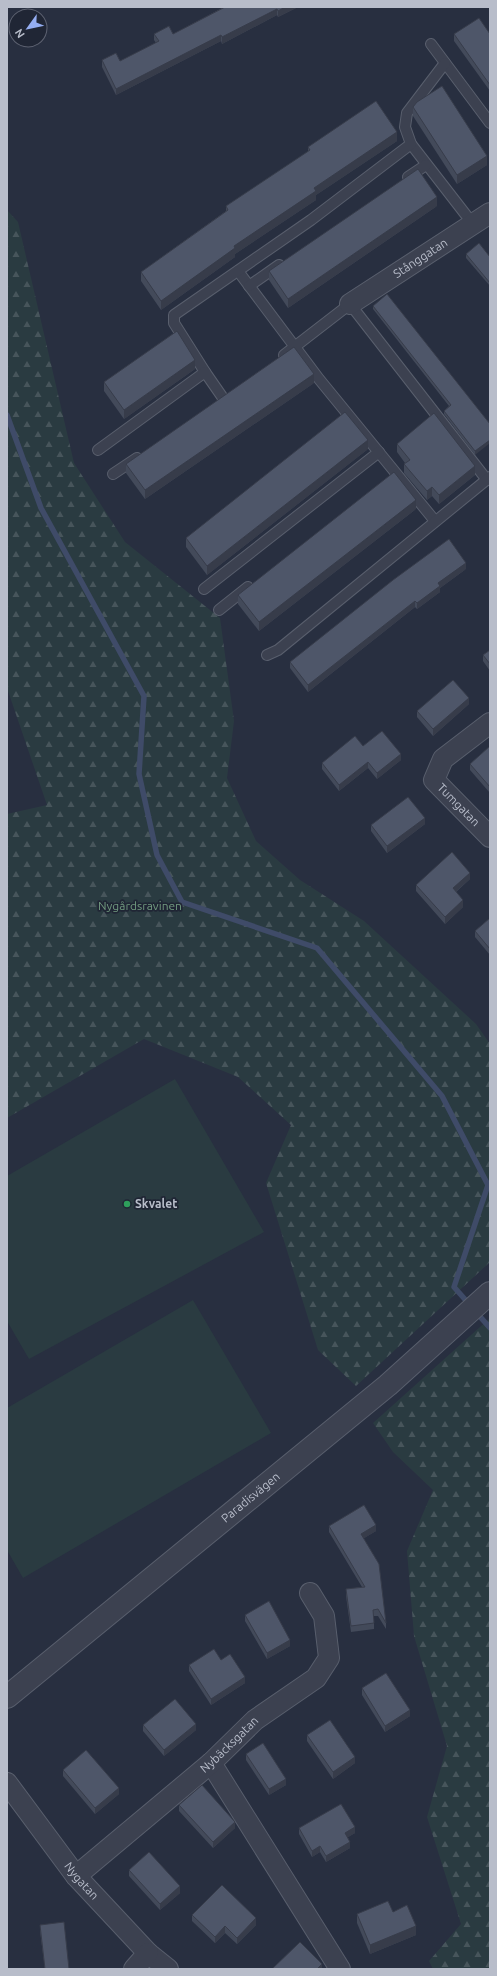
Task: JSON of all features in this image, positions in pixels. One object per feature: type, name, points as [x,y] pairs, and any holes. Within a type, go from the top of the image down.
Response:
[{"type":"street","name":"Stånggatan","points":[[350,304],[490,213]]},
{"type":"street","name":"Tumgatan","points":[[490,723],[443,759],[434,780],[490,837]]},
{"type":"street","name":"Paradisvägen","points":[[7,1697],[388,1385],[490,1293]]},
{"type":"street","name":"Nybäcksgatan","points":[[76,1876],[211,1763],[255,1720],[316,1678],[329,1658],[324,1616],[310,1592]]},
{"type":"street","points":[[211,1763],[340,1969]]},
{"type":"street","name":"Nygatan","points":[[7,1782],[76,1876],[148,1953],[168,1969]]},
{"type":"street","points":[[134,1969],[148,1953]]},
{"type":"lane","points":[[431,44],[490,123]]},
{"type":"lane","points":[[445,63],[407,113],[405,127],[410,144],[473,224]]},
{"type":"lane","points":[[223,398],[174,323],[174,315],[311,220],[410,144]]},
{"type":"lane","points":[[400,183],[426,165]]},
{"type":"lane","points":[[249,286],[289,259]]},
{"type":"lane","points":[[238,271],[295,347],[379,452],[392,475],[435,521]]},
{"type":"lane","points":[[267,655],[278,650],[488,478],[350,304],[275,361]]},
{"type":"lane","points":[[98,450],[206,372]]},
{"type":"lane","points":[[113,474],[145,452]]},
{"type":"lane","points":[[204,589],[379,452]]},
{"type":"lane","points":[[219,610],[257,580]]},
{"type":"green space","name":"Nygårdsravinen","points":[[7,210],[18,222],[74,463],[125,542],[220,618],[234,721],[227,778],[256,841],[300,880],[364,921],[476,1024],[490,1044],[490,1262],[356,1386],[318,1350],[266,1183],[291,1125],[238,1077],[144,1039],[7,1118],[7,814],[47,805],[7,688]]},
{"type":"green space","name":"Skvalet","points":[[175,1079],[264,1232],[29,1359],[7,1321],[7,1176]]},
{"type":"green space","points":[[193,1300],[271,1433],[23,1578],[7,1550],[7,1408]]},
{"type":"green space","points":[[490,1318],[490,1969],[433,1969],[429,1961],[461,1924],[427,1817],[447,1746],[414,1636],[407,1551],[433,1490],[393,1452],[373,1423]]},
{"type":"building","points":[[225,7],[285,7],[278,11],[277,9],[222,37],[221,35],[116,89],[102,60],[116,53],[120,61],[159,41],[154,34],[169,26],[173,34]]},
{"type":"building","points":[[479,18],[490,34],[490,85],[454,34]]},
{"type":"building","points":[[442,86],[487,156],[457,175],[413,107],[417,102]]},
{"type":"building","points":[[376,101],[397,132],[314,188],[316,191],[234,246],[235,248],[161,301],[141,272],[228,210],[226,206],[310,150],[308,147]]},
{"type":"building","points":[[418,169],[437,197],[288,299],[269,271]]},
{"type":"building","points":[[479,243],[490,257],[490,283],[466,254]]},
{"type":"building","points":[[387,294],[490,424],[490,440],[475,451],[444,411],[451,405],[373,306]]},
{"type":"building","points":[[177,331],[195,360],[124,410],[104,382]]},
{"type":"building","points":[[294,347],[314,374],[145,490],[126,464]]},
{"type":"building","points":[[345,412],[368,440],[207,566],[186,538]]},
{"type":"building","points":[[434,413],[475,466],[439,495],[432,487],[427,491],[404,464],[410,460],[397,444]]},
{"type":"building","points":[[394,472],[416,500],[259,622],[238,595]]},
{"type":"building","points":[[449,539],[466,563],[438,583],[440,586],[417,603],[415,601],[308,685],[290,662],[393,580]]},
{"type":"building","points":[[490,650],[490,664],[483,655]]},
{"type":"building","points":[[453,680],[469,698],[433,729],[417,711]]},
{"type":"building","points":[[382,731],[401,754],[377,773],[368,762],[339,785],[322,763],[355,736],[363,746]]},
{"type":"building","points":[[490,746],[490,787],[470,764]]},
{"type":"building","points":[[408,797],[425,818],[387,846],[371,825]]},
{"type":"building","points":[[452,852],[470,873],[453,888],[463,900],[445,917],[416,885]]},
{"type":"building","points":[[490,918],[490,949],[475,931]]},
{"type":"building","points":[[364,1505],[376,1525],[361,1534],[379,1564],[386,1623],[378,1609],[373,1610],[374,1623],[351,1626],[346,1589],[365,1587],[329,1526]]},
{"type":"building","points":[[269,1601],[290,1640],[267,1653],[245,1615]]},
{"type":"building","points":[[214,1649],[221,1660],[230,1654],[245,1677],[211,1699],[189,1665]]},
{"type":"building","points":[[386,1673],[410,1710],[385,1726],[362,1688]]},
{"type":"building","points":[[175,1699],[196,1724],[164,1750],[143,1725]]},
{"type":"building","points":[[330,1720],[355,1757],[333,1772],[307,1735]]},
{"type":"building","points":[[263,1743],[286,1779],[269,1789],[246,1754]]},
{"type":"building","points":[[86,1750],[119,1788],[95,1808],[63,1770]]},
{"type":"building","points":[[202,1785],[235,1822],[213,1842],[179,1805]]},
{"type":"building","points":[[341,1804],[355,1827],[345,1833],[350,1842],[326,1856],[320,1846],[312,1851],[299,1828]]},
{"type":"building","points":[[149,1852],[180,1886],[160,1904],[129,1870]]},
{"type":"building","points":[[222,1885],[256,1918],[237,1938],[225,1926],[215,1937],[192,1915]]},
{"type":"building","points":[[388,1901],[393,1912],[407,1905],[416,1926],[370,1945],[357,1914]]},
{"type":"building","points":[[64,1922],[69,1969],[45,1969],[40,1925]]},
{"type":"building","points":[[300,1942],[322,1964],[317,1969],[272,1969]]},
{"type":"waterway","points":[[7,415],[41,508],[144,696],[139,774],[157,855],[182,902],[317,948],[442,1096],[488,1185],[454,1287],[470,1305]]},
{"type":"waterway","points":[[476,1312],[490,1328]]},
{"type":"place","name":"Skvalet","points":[[127,1204]]}]
